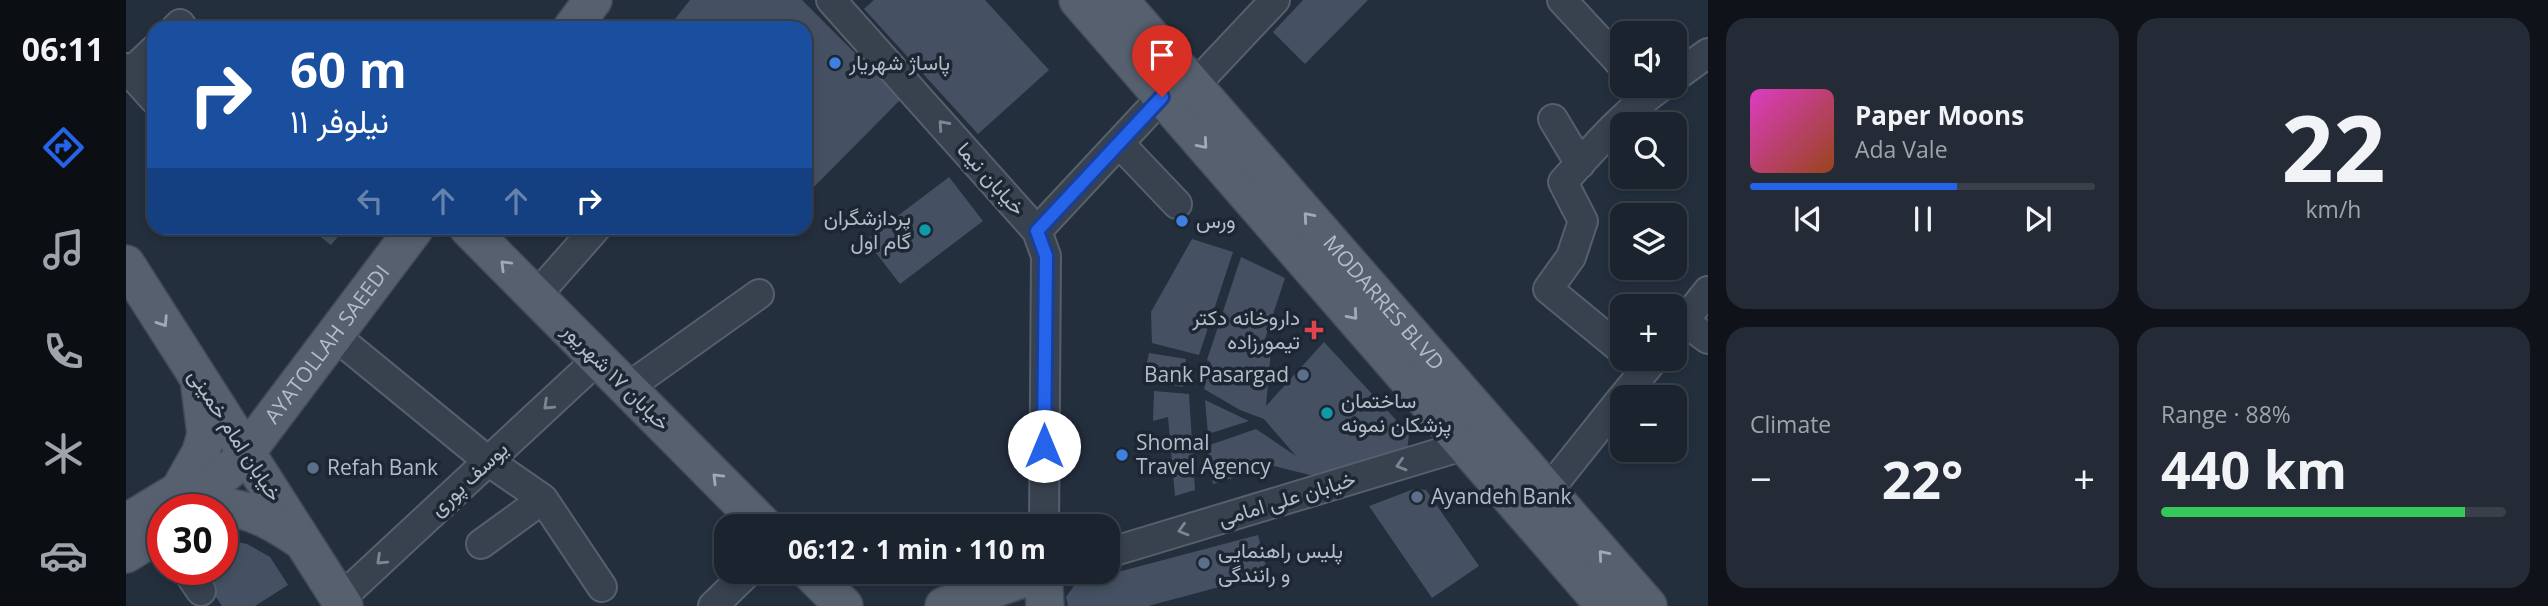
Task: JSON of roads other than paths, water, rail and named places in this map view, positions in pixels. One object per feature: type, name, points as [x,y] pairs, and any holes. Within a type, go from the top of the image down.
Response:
[{"type":"main road","name":"MODARRES BLVD","points":[[1078,0],[1178,92],[1547,492],[1648,606]]},
{"type":"main road","name":"MODARRES BLVD","points":[[1119,0],[1178,92],[1466,445],[1605,606]]},
{"type":"main road","name":"AYATOLLAH SAEEDI","points":[[201,494],[242,457],[410,235]]},
{"type":"main road","name":"خیابان ۱۷ شهریور","points":[[475,235],[752,514]]},
{"type":"main road","name":"خیابان امام خمینی","points":[[126,264],[200,379],[242,457],[342,602]]},
{"type":"main road","points":[[197,494],[206,433],[200,379]]},
{"type":"main road","points":[[238,509],[267,520],[303,542]]},
{"type":"main road","name":"AYATOLLAH SAEEDI","points":[[126,523],[147,516]]},
{"type":"main road","points":[[126,554],[147,542]]},
{"type":"main road","points":[[822,584],[844,606]]},
{"type":"main road","points":[[944,606],[1008,584]]},
{"type":"main road","points":[[1044,584],[1045,606]]},
{"type":"street","points":[[1037,231],[1119,143],[1178,92],[1275,0]]},
{"type":"street","name":"خیابان نیما","points":[[837,2],[1037,231],[1046,256],[1044,514]]},
{"type":"street","points":[[1570,3],[1610,51]]},
{"type":"street","points":[[1687,68],[1708,53]]},
{"type":"street","points":[[147,55],[128,70],[147,91]]},
{"type":"street","points":[[1610,340],[1548,289],[1571,257],[1583,221],[1563,182],[1642,98]]},
{"type":"street","points":[[1553,119],[1580,164]]},
{"type":"street","points":[[1119,143],[1177,204]]},
{"type":"street","points":[[536,296],[590,235]]},
{"type":"street","points":[[1687,317],[1708,291]]},
{"type":"street","points":[[626,388],[759,294]]},
{"type":"street","points":[[1687,331],[1708,340]]},
{"type":"street","points":[[334,335],[488,461],[543,499],[602,587]]},
{"type":"street","name":"یوسف پوری","points":[[342,602],[598,359]]},
{"type":"street","points":[[1547,492],[1610,414]]},
{"type":"street","name":"خیابان علی امامی","points":[[1120,549],[1466,445]]},
{"type":"street","points":[[481,544],[543,499]]},
{"type":"street","points":[[713,606],[736,584]]},
{"type":"place","name":"پاساژ شهریار","points":[[835,63]]},
{"type":"place","name":"ورس","points":[[1182,221]]},
{"type":"place","name":"پردازشگران گام اول","points":[[925,230]]},
{"type":"place","name":"داروخانه دکتر تیمورزاده","points":[[1314,330]]},
{"type":"place","name":"Bank Pasargad","points":[[1303,375]]},
{"type":"place","name":"ساختمان پزشکان نمونه","points":[[1327,413]]},
{"type":"place","name":"Shomal Travel Agency","points":[[1122,455]]},
{"type":"place","name":"Refah Bank","points":[[313,468]]},
{"type":"place","name":"Ayandeh Bank","points":[[1417,497]]},
{"type":"place","name":"پلیس راهنمایی و رانندگی","points":[[1204,563]]}]
